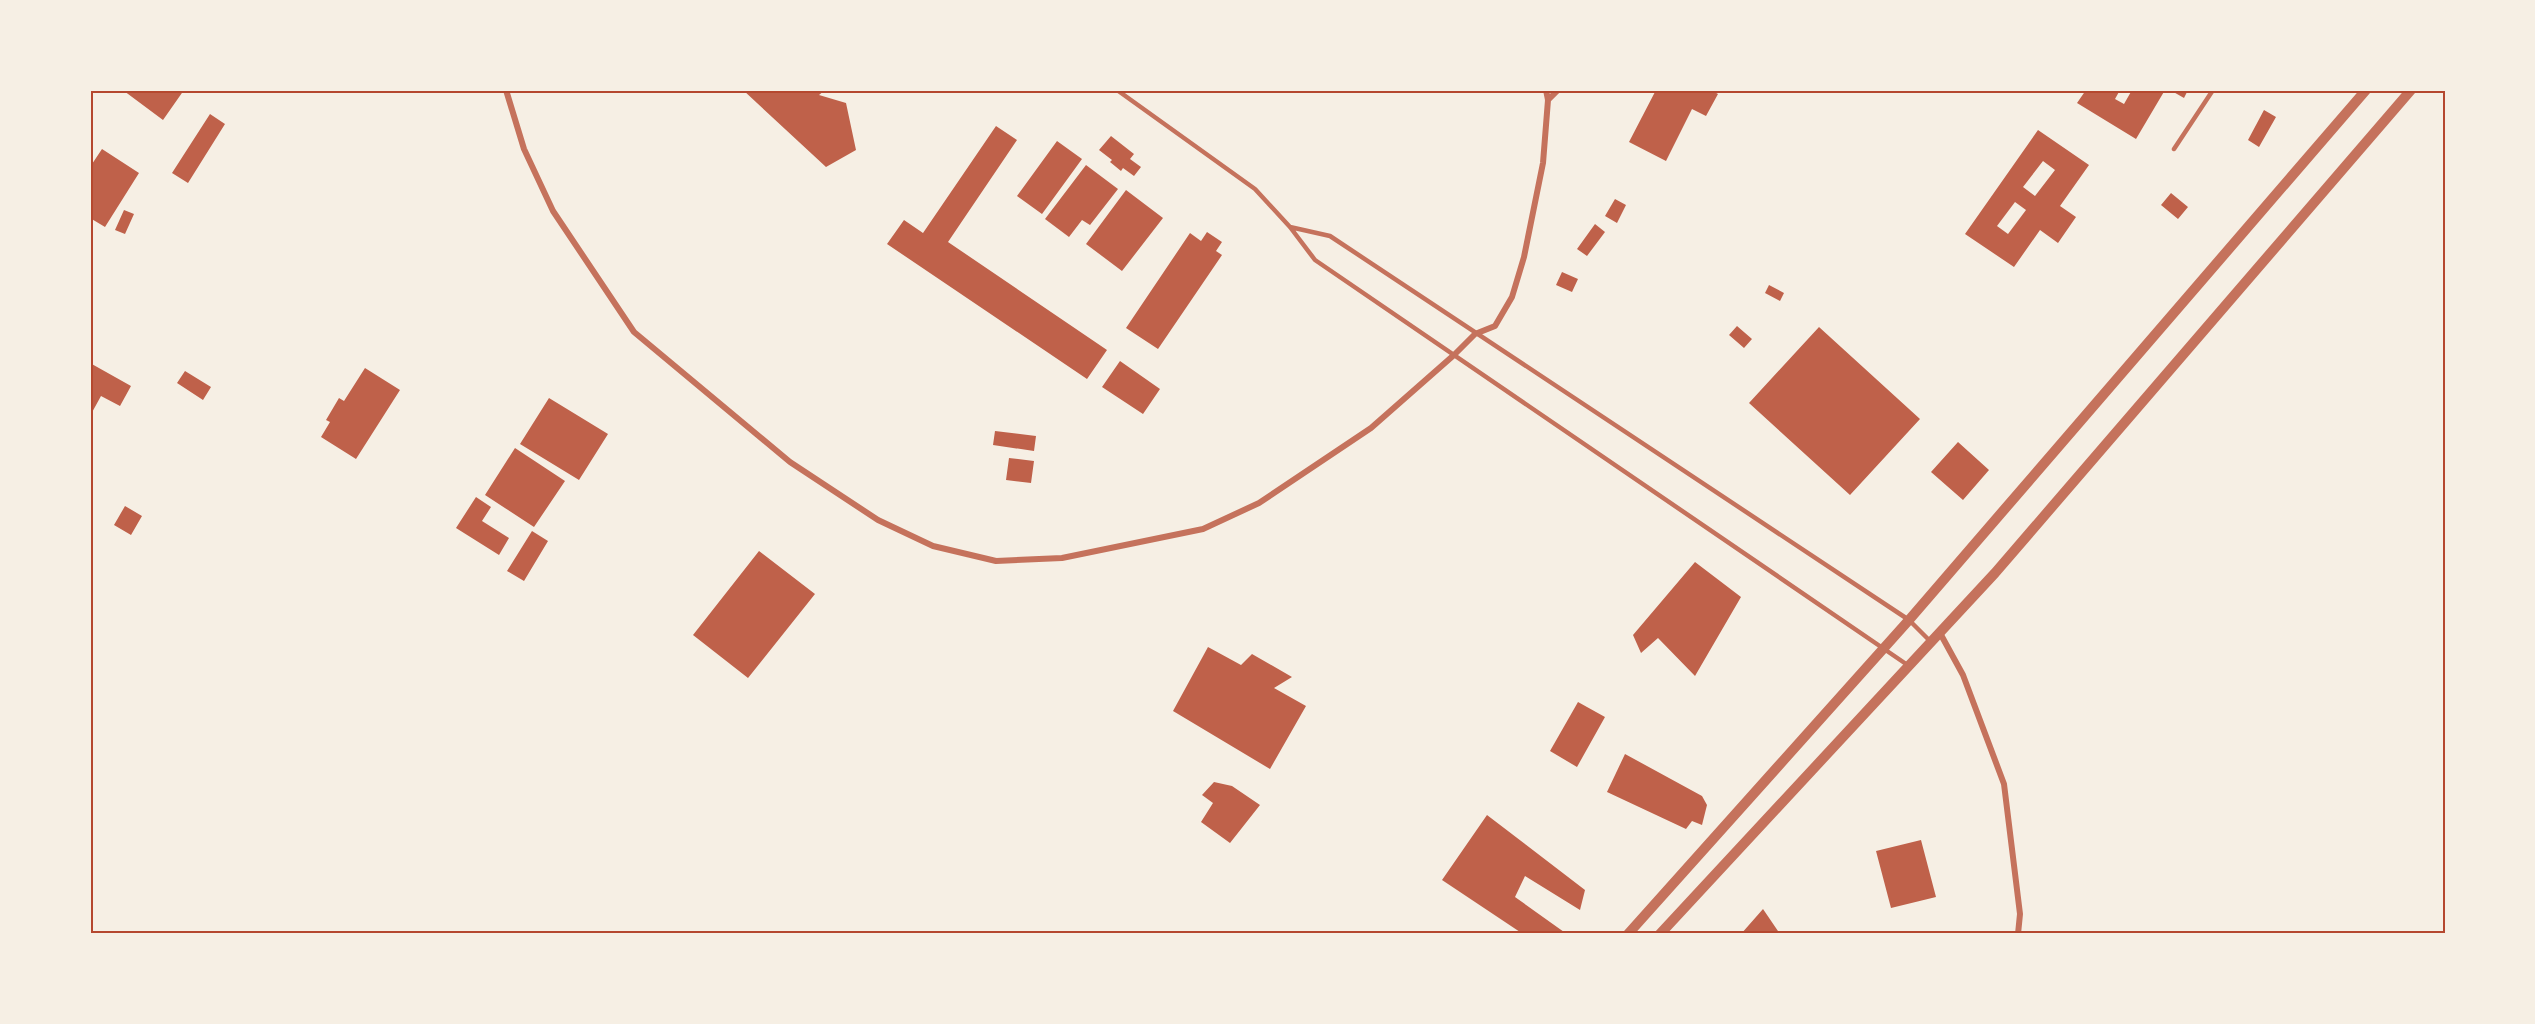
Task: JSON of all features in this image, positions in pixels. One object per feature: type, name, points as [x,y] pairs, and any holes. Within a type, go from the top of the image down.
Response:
[{"type":"street","points":[[506,90],[524,149],[553,211],[634,332],[790,462],[878,520],[933,546],[996,561],[1062,558],[1203,529],[1259,503],[1371,428],[1475,334],[1495,326],[1501,320],[1512,297],[1521,267],[1543,163],[1548,100],[1546,90]]},
{"type":"street","points":[[1548,100],[1558,90]]},
{"type":"street","points":[[1628,934],[1909,620],[2366,90]]},
{"type":"street","points":[[1660,934],[1995,573],[2411,90]]},
{"type":"street","points":[[1935,638],[1963,675],[2004,784],[2020,914],[2018,934]]},
{"type":"lane","points":[[1118,90],[1255,189],[1290,227],[1315,260],[1909,666]]},
{"type":"lane","points":[[2174,149],[2213,90]]},
{"type":"lane","points":[[1290,227],[1330,236],[1935,638]]},
{"type":"building","points":[[125,90],[184,90],[163,120]]},
{"type":"building","points":[[743,90],[825,90],[819,95],[846,103],[856,150],[826,167]]},
{"type":"building","points":[[1656,90],[1711,90],[1718,94],[1706,116],[1692,109],[1666,161],[1629,142]]},
{"type":"building","points":[[2086,90],[2120,90],[2115,99],[2124,104],[2132,90],[2165,90],[2136,139],[2077,103]]},
{"type":"building","points":[[2170,90],[2188,90],[2184,98]]},
{"type":"building","points":[[2264,110],[2276,117],[2259,147],[2248,140]]},
{"type":"building","points":[[210,114],[225,124],[188,183],[172,173]]},
{"type":"building","points":[[996,126],[1017,140],[948,242],[1107,350],[1087,379],[887,244],[904,220],[923,233]]},
{"type":"building","points":[[2038,130],[2089,165],[2060,206],[2076,217],[2058,243],[2040,230],[2014,267],[1965,234]],"holes":[[[2043,161],[2055,170],[2035,196],[2023,187]],[[2015,202],[2026,210],[2008,234],[1997,226]]]},
{"type":"building","points":[[1111,136],[1134,154],[1130,159],[1141,167],[1134,176],[1123,168],[1121,171],[1099,150]]},
{"type":"building","points":[[1057,141],[1082,159],[1042,214],[1017,196]]},
{"type":"building","points":[[102,149],[139,173],[105,227],[90,218],[90,167]]},
{"type":"building","points":[[1086,165],[1118,189],[1090,225],[1082,220],[1069,237],[1045,219]]},
{"type":"building","points":[[1126,190],[1163,218],[1122,271],[1086,244]]},
{"type":"building","points":[[2171,193],[2188,207],[2178,219],[2161,205]]},
{"type":"building","points":[[1615,199],[1626,205],[1617,223],[1605,216]]},
{"type":"building","points":[[124,210],[134,214],[125,234],[115,230]]},
{"type":"building","points":[[1595,224],[1605,232],[1587,256],[1577,249]]},
{"type":"building","points":[[1207,232],[1222,242],[1216,251],[1222,255],[1158,349],[1126,328],[1190,233],[1201,241]]},
{"type":"building","points":[[1562,272],[1578,279],[1572,292],[1556,285]]},
{"type":"building","points":[[1769,285],[1784,293],[1780,301],[1765,293]]},
{"type":"building","points":[[1737,326],[1752,339],[1744,348],[1729,335]]},
{"type":"building","points":[[1819,327],[1920,419],[1850,495],[1749,403]]},
{"type":"building","points":[[1120,361],[1160,389],[1143,414],[1102,387]]},
{"type":"building","points":[[90,363],[131,386],[120,406],[101,396],[90,416]]},
{"type":"building","points":[[365,368],[400,390],[356,459],[321,437],[330,422],[326,420],[339,398],[344,401]]},
{"type":"building","points":[[185,371],[211,387],[203,400],[177,383]]},
{"type":"building","points":[[549,398],[608,434],[579,480],[520,444]]},
{"type":"building","points":[[995,431],[1036,436],[1034,451],[993,445]]},
{"type":"building","points":[[1958,442],[1989,470],[1963,500],[1931,472]]},
{"type":"building","points":[[515,448],[565,481],[534,527],[485,495]]},
{"type":"building","points":[[1009,458],[1034,461],[1031,483],[1006,480]]},
{"type":"building","points":[[476,497],[491,507],[482,521],[509,538],[499,555],[456,528]]},
{"type":"building","points":[[125,506],[142,516],[131,535],[114,525]]},
{"type":"building","points":[[532,531],[548,541],[524,581],[507,571]]},
{"type":"building","points":[[759,551],[815,594],[748,678],[693,635]]},
{"type":"building","points":[[1695,562],[1741,597],[1695,676],[1658,638],[1641,653],[1633,635]]},
{"type":"building","points":[[1208,647],[1241,665],[1252,654],[1292,677],[1274,688],[1306,706],[1270,769],[1173,711]]},
{"type":"building","points":[[1578,702],[1605,717],[1577,767],[1550,751]]},
{"type":"building","points":[[1625,754],[1702,796],[1707,805],[1702,825],[1692,821],[1686,829],[1607,792]]},
{"type":"building","points":[[1214,782],[1232,786],[1260,805],[1230,843],[1201,822],[1213,803],[1202,795]]},
{"type":"building","points":[[1487,815],[1585,890],[1580,910],[1525,876],[1515,897],[1564,932],[1563,934],[1523,934],[1442,880]]},
{"type":"building","points":[[1921,840],[1936,897],[1891,908],[1876,851]]},
{"type":"building","points":[[1763,909],[1780,934],[1741,934]]}]
